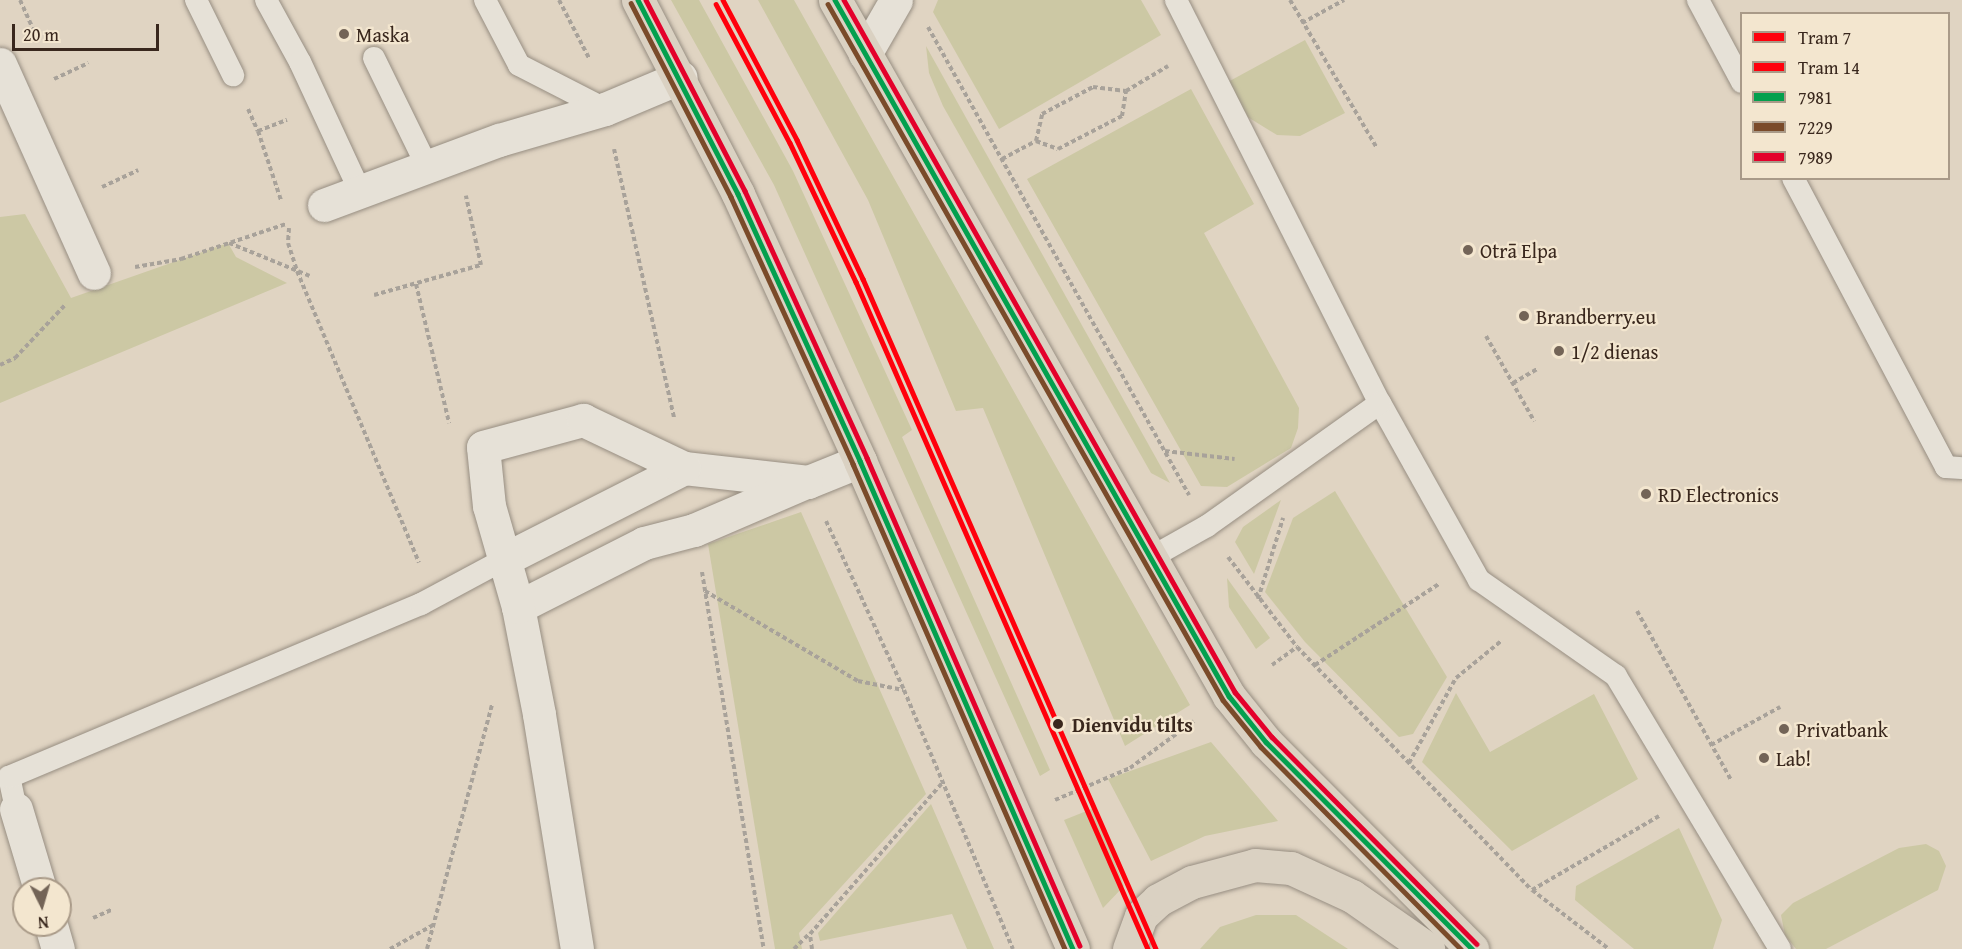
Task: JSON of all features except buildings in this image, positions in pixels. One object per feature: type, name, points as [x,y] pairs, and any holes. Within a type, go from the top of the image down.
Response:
[{"type":"highway","points":[[638,0],[681,77],[860,461],[1072,949]]},
{"type":"highway","points":[[835,0],[1229,696],[1259,733],[1472,949]]},
{"type":"highway","points":[[1129,949],[1141,916],[1158,900],[1192,882],[1255,866],[1291,868],[1352,896],[1428,949]]},
{"type":"street","points":[[865,54],[896,0]]},
{"type":"street","points":[[0,64],[94,273]]},
{"type":"street","points":[[324,205],[427,166],[605,109],[681,77]]},
{"type":"street","points":[[577,949],[518,607],[489,506],[483,447],[583,420],[684,468],[808,482]]},
{"type":"street","points":[[518,607],[644,543],[694,530],[860,461]]},
{"type":"street","points":[[505,559],[684,468]]},
{"type":"street","points":[[16,809],[36,877]]},
{"type":"lane","points":[[196,0],[233,75]]},
{"type":"lane","points":[[266,0],[360,191]]},
{"type":"lane","points":[[485,0],[519,65],[605,109]]},
{"type":"lane","points":[[1176,0],[1380,403],[1479,580],[1616,676],[1780,949]]},
{"type":"lane","points":[[1698,0],[1740,78]]},
{"type":"lane","points":[[374,58],[427,166]]},
{"type":"lane","points":[[1794,180],[1947,467],[1962,468]]},
{"type":"lane","points":[[1152,557],[1207,526],[1380,403]]},
{"type":"lane","points":[[16,809],[9,777],[434,597],[505,559]]},
{"type":"path","points":[[1290,0],[1377,148]]},
{"type":"path","points":[[1302,23],[1344,0]]},
{"type":"path","points":[[924,20],[1207,526],[1257,600],[1297,647],[1532,890],[1609,949]]},
{"type":"path","points":[[1036,141],[1042,114],[1093,87],[1126,91],[1200,47]]},
{"type":"path","points":[[55,79],[89,63]]},
{"type":"path","points":[[233,75],[258,131],[289,223],[288,243],[297,271],[434,597]]},
{"type":"path","points":[[1002,159],[1036,141],[1058,149],[1122,116],[1126,91]]},
{"type":"path","points":[[258,131],[320,108]]},
{"type":"path","points":[[102,187],[138,170]]},
{"type":"path","points":[[374,295],[481,265],[463,187]]},
{"type":"path","points":[[0,365],[15,358],[94,273],[181,259],[289,223]]},
{"type":"path","points":[[228,243],[310,276]]},
{"type":"path","points":[[416,284],[454,445],[483,447]]},
{"type":"path","points":[[1486,336],[1534,421]]},
{"type":"path","points":[[1513,383],[1537,369]]},
{"type":"path","points":[[1164,450],[1294,464]]},
{"type":"path","points":[[808,482],[944,781],[1013,949]]},
{"type":"path","points":[[1257,600],[1284,516]]},
{"type":"path","points":[[1315,665],[1470,564]]},
{"type":"path","points":[[705,590],[858,681],[904,690]]},
{"type":"path","points":[[1637,611],[1731,780]]},
{"type":"path","points":[[1410,763],[1456,678],[1530,616]]},
{"type":"path","points":[[1272,665],[1297,647]]},
{"type":"path","points":[[427,949],[436,923],[494,700]]},
{"type":"path","points":[[1711,745],[1780,707]]},
{"type":"path","points":[[1052,801],[1130,768],[1201,716]]},
{"type":"path","points":[[794,949],[810,934],[944,781]]},
{"type":"path","points":[[1532,890],[1691,798]]},
{"type":"path","points":[[390,949],[436,923]]},
{"type":"path","points":[[810,934],[812,949]]},
{"type":"shaded area","points":[[671,0],[699,0],[793,171],[912,430],[902,437],[1050,770],[1040,776],[774,185]]},
{"type":"shaded area","points":[[758,0],[794,0],[1190,705],[1125,746],[983,408],[956,411],[868,200]]},
{"type":"shaded area","points":[[938,0],[1141,0],[1161,35],[999,129],[933,12]]},
{"type":"shaded area","points":[[1305,40],[1345,113],[1300,136],[1277,135],[1246,116],[1226,83]]},
{"type":"shaded area","points":[[926,46],[1170,483],[1151,473],[943,106],[929,73]]},
{"type":"shaded area","points":[[1191,89],[1254,204],[1204,233],[1299,408],[1298,428],[1291,448],[1227,487],[1201,486],[1027,179]]},
{"type":"shaded area","points":[[25,214],[71,298],[228,243],[236,257],[287,283],[0,403],[0,217]]},
{"type":"shaded area","points":[[1335,491],[1447,677],[1413,734],[1399,737],[1305,642],[1265,592],[1293,518]]},
{"type":"shaded area","points":[[1281,500],[1254,574],[1235,542],[1243,527]]},
{"type":"shaded area","points":[[801,512],[926,794],[799,933],[802,949],[775,949],[708,544]]},
{"type":"shaded area","points":[[1227,578],[1270,638],[1256,649],[1229,607]]},
{"type":"shaded area","points":[[1456,693],[1490,752],[1594,694],[1638,779],[1512,851],[1422,762]]},
{"type":"shaded area","points":[[1211,742],[1278,821],[1205,836],[1151,861],[1108,779]]},
{"type":"shaded area","points":[[931,804],[994,949],[967,949],[952,914],[820,941],[818,933]]},
{"type":"shaded area","points":[[1094,808],[1124,886],[1103,908],[1064,820]]},
{"type":"shaded area","points":[[1679,828],[1722,920],[1713,949],[1634,949],[1575,900],[1576,886]]},
{"type":"shaded area","points":[[1926,844],[1939,851],[1946,866],[1938,890],[1826,949],[1796,949],[1785,935],[1781,915],[1793,903],[1899,848]]},
{"type":"shaded area","points":[[1256,915],[1296,915],[1348,949],[1200,949],[1220,927]]},
{"type":"tram line","name":"7","points":[[723,0],[797,140],[863,279],[1156,949]]},
{"type":"tram line","name":"14","points":[[716,4],[790,143],[856,282],[1148,949]]},
{"type":"transit line","name":"7981","points":[[638,0],[738,194],[860,461],[1073,949]]},
{"type":"transit line","name":"7989","points":[[646,0],[745,191],[867,458],[1080,946]]},
{"type":"transit line","name":"7981","points":[[835,0],[1229,696],[1266,742],[1472,949]]},
{"type":"transit line","name":"7989","points":[[844,0],[1235,692],[1272,737],[1477,944]]},
{"type":"transit line","name":"7229","points":[[631,3],[731,197],[853,464],[1065,949]]},
{"type":"transit line","name":"7229","points":[[828,4],[1223,700],[1261,747],[1461,949]]},
{"type":"place","name":"Maska","points":[[344,34]]},
{"type":"place","name":"Otrā Elpa","points":[[1468,250]]},
{"type":"place","name":"Brandberry.eu","points":[[1524,316]]},
{"type":"place","name":"1/2 dienas","points":[[1559,351]]},
{"type":"place","name":"RD Electronics","points":[[1646,494]]},
{"type":"place","name":"Dienvidu tilts","points":[[1058,724]]},
{"type":"place","name":"Privatbank","points":[[1784,729]]},
{"type":"place","name":"Lab!","points":[[1764,758]]}]
